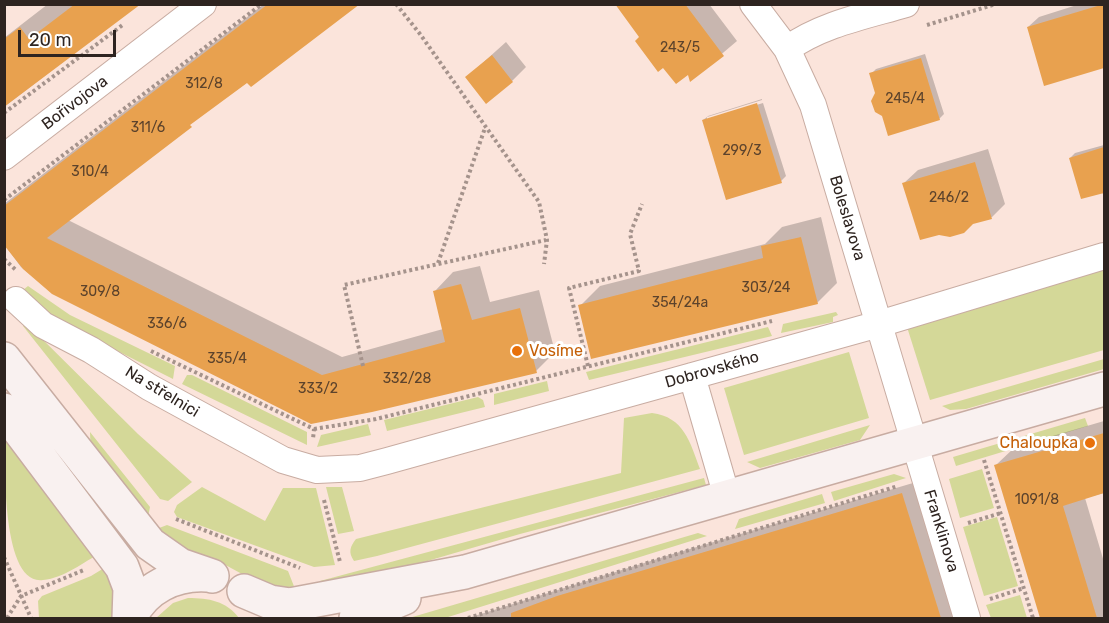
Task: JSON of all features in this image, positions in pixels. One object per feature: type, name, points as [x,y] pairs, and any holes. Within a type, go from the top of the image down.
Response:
[{"type":"main road","points":[[4,359],[150,543],[180,565],[228,581],[270,602],[290,605],[465,572],[1104,389]]},
{"type":"main road","points":[[4,410],[122,567],[130,588],[129,618]]},
{"type":"main road","points":[[356,618],[465,572]]},
{"type":"main road","points":[[129,618],[142,600],[163,584],[190,575],[212,576]]},
{"type":"main road","points":[[244,591],[267,618]]},
{"type":"street","name":"Bořivojova","points":[[4,157],[203,4]]},
{"type":"street","name":"Boleslavova","points":[[753,4],[787,48],[813,105],[915,444]]},
{"type":"street","points":[[787,48],[824,28],[906,4]]},
{"type":"street","name":"Dobrovského","points":[[314,458],[360,468],[879,324],[1104,256]]},
{"type":"street","name":"Na střelnici","points":[[16,300],[43,325],[111,361],[149,387],[260,450],[314,458]]},
{"type":"street","points":[[692,376],[727,496]]},
{"type":"street","name":"Franklinova","points":[[915,444],[968,618]]},
{"type":"path","points":[[4,201],[262,4]]},
{"type":"path","points":[[396,4],[420,34],[539,202],[547,240],[544,264]]},
{"type":"path","points":[[920,27],[996,4]]},
{"type":"path","points":[[4,113],[132,19]]},
{"type":"path","points":[[438,263],[486,127]]},
{"type":"path","points":[[588,366],[569,288],[639,271],[630,234],[642,204]]},
{"type":"path","points":[[363,366],[344,285],[547,240]]},
{"type":"path","points":[[4,259],[19,273]]},
{"type":"path","points":[[149,349],[314,429],[376,419],[773,320]]},
{"type":"path","points":[[314,429],[314,458]]},
{"type":"path","points":[[984,460],[1033,618]]},
{"type":"path","points":[[468,618],[904,485]]},
{"type":"path","points":[[323,498],[342,571]]},
{"type":"path","points":[[174,518],[310,573]]},
{"type":"path","points":[[4,557],[31,618]]},
{"type":"path","points":[[7,618],[21,596],[90,568]]},
{"type":"green space","points":[[1104,269],[1104,350],[930,400],[907,327]]},
{"type":"green space","points":[[28,286],[70,315],[175,366],[173,379],[54,319],[23,290]]},
{"type":"green space","points":[[836,312],[838,315],[833,317],[833,322],[781,333],[783,324]]},
{"type":"green space","points":[[26,323],[138,434],[192,482],[168,501],[160,499],[23,326]]},
{"type":"green space","points":[[768,327],[772,336],[589,380],[586,372]]},
{"type":"green space","points":[[849,352],[869,418],[744,455],[724,388]]},
{"type":"green space","points":[[1104,359],[1104,369],[966,409],[950,410],[942,406]]},
{"type":"green space","points":[[187,375],[192,375],[307,432],[307,445],[182,384]]},
{"type":"green space","points":[[547,381],[549,391],[494,405],[494,394]]},
{"type":"green space","points":[[478,397],[483,400],[485,407],[387,431],[384,420]]},
{"type":"green space","points":[[652,413],[663,415],[679,425],[689,440],[700,469],[377,556],[354,561],[352,558],[350,550],[356,539],[621,473],[624,418]]},
{"type":"green space","points":[[1085,418],[1088,426],[956,466],[953,457]]},
{"type":"green space","points":[[368,424],[371,435],[317,447],[321,435]]},
{"type":"green space","points":[[5,425],[102,552],[74,569],[51,579],[43,580],[29,576],[19,563],[12,542],[6,490]]},
{"type":"green space","points":[[870,425],[860,440],[760,468],[747,462]]},
{"type":"green space","points":[[90,432],[150,507],[148,517],[91,456]]},
{"type":"green space","points":[[982,469],[994,508],[960,518],[949,479]]},
{"type":"green space","points":[[894,474],[906,478],[834,501],[831,492]]},
{"type":"green space","points":[[704,478],[706,485],[520,534],[345,585],[312,587],[320,581]]},
{"type":"green space","points":[[202,487],[265,521],[283,488],[316,488],[335,565],[314,567],[177,517],[174,512],[177,505]]},
{"type":"green space","points":[[326,487],[342,487],[354,531],[338,534]]},
{"type":"green space","points":[[822,494],[825,503],[735,529],[739,519]]},
{"type":"green space","points":[[997,517],[1018,586],[984,596],[963,527]]},
{"type":"green space","points":[[167,525],[288,571],[297,594],[253,580],[220,562],[203,560],[154,530]]},
{"type":"green space","points":[[698,533],[707,536],[445,618],[409,618]]},
{"type":"green space","points":[[109,565],[114,574],[114,618],[39,618],[38,601],[42,596],[91,576]]},
{"type":"green space","points":[[1020,595],[1027,618],[991,618],[986,605]]},
{"type":"green space","points":[[188,598],[223,604],[239,618],[156,618],[173,603]]},
{"type":"building","points":[[75,4],[141,4],[4,107],[4,39],[20,27],[29,39]]},
{"type":"building","points":[[268,4],[360,4],[251,87],[247,83],[190,125],[192,127],[47,238],[322,375],[445,342],[433,291],[461,284],[472,320],[520,308],[537,373],[311,424],[52,294],[23,269],[4,245],[4,206]]},
{"type":"building","points":[[615,4],[685,4],[724,56],[690,82],[688,75],[676,84],[663,68],[658,72],[635,41],[639,37]]},
{"type":"building","points":[[1104,4],[1104,68],[1044,86],[1027,27]]},
{"type":"building","points":[[492,55],[513,82],[486,104],[465,77]]},
{"type":"building","points":[[921,58],[940,120],[888,136],[882,116],[875,112],[871,101],[875,93],[869,73]]},
{"type":"building","points":[[757,103],[782,183],[726,200],[702,120]]},
{"type":"building","points":[[1104,147],[1104,193],[1081,199],[1069,158]]},
{"type":"building","points":[[975,162],[992,219],[973,224],[964,233],[950,237],[939,235],[920,240],[902,183]]},
{"type":"building","points":[[801,237],[818,304],[591,359],[578,305],[763,258],[761,246]]},
{"type":"building","points":[[1104,433],[1104,493],[1063,506],[1097,618],[1040,618],[994,465]]},
{"type":"building","points":[[902,493],[941,618],[511,618],[511,613],[557,596]]},
{"type":"place","name":"Vosíme","points":[[517,351]]},
{"type":"place","name":"Chaloupka","points":[[1090,443]]}]
